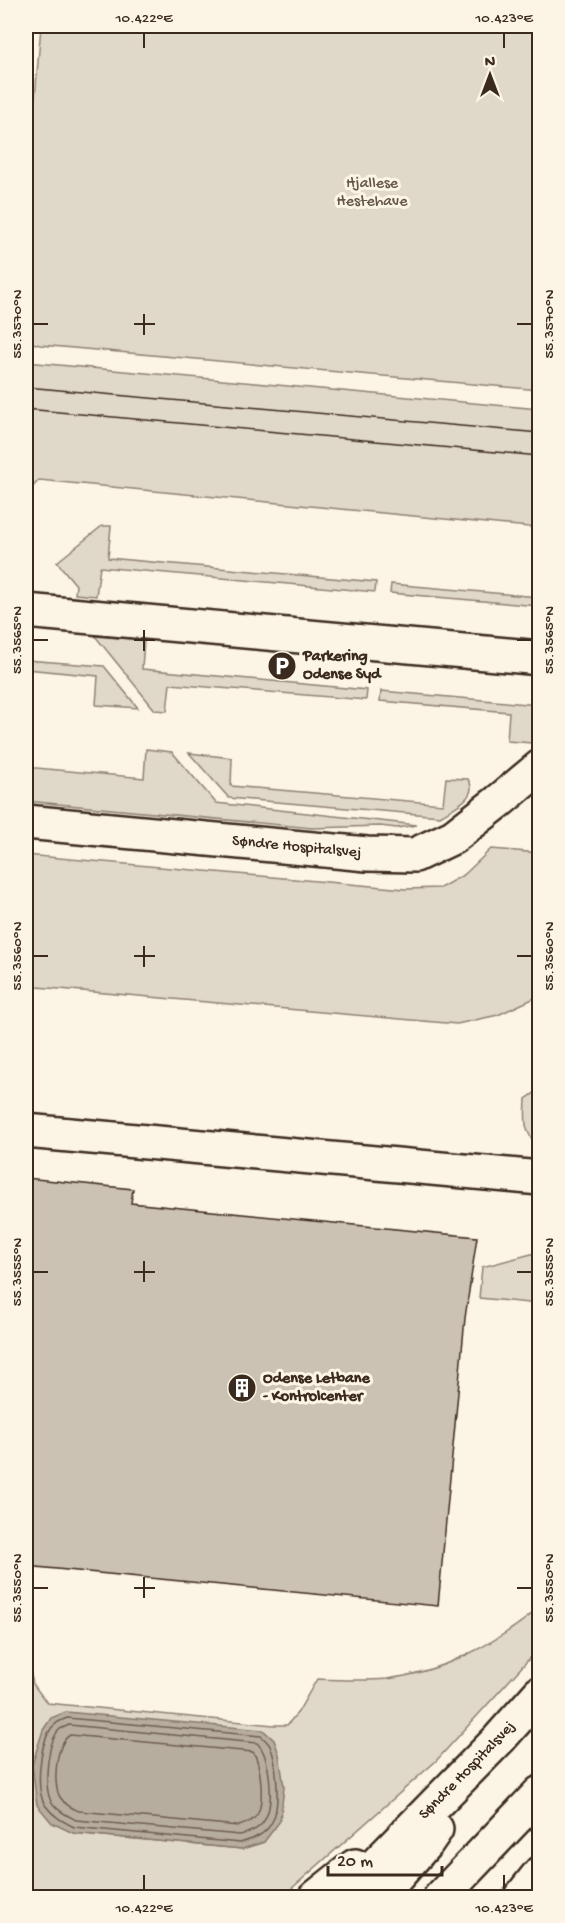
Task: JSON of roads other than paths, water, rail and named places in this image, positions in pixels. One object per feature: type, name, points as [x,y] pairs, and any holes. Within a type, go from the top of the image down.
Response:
[{"type":"street","points":[[26,610],[540,658]]},
{"type":"street","name":"Søndre Hospitalsvej","points":[[26,822],[367,854],[415,855],[453,837],[540,767]]},
{"type":"street","points":[[26,1131],[540,1178]]},
{"type":"street","name":"Søndre Hospitalsvej","points":[[343,1898],[499,1739],[540,1693]]},
{"type":"street","points":[[378,1898],[427,1842],[499,1739]]},
{"type":"street","points":[[440,1898],[540,1793]]},
{"type":"street","points":[[315,1898],[432,1806]]},
{"type":"street","points":[[520,1898],[540,1873]]},
{"type":"water","points":[[66,1712],[263,1730],[274,1740],[279,1754],[284,1787],[280,1821],[264,1842],[242,1849],[73,1833],[52,1823],[37,1805],[32,1765],[43,1730],[51,1718]]},
{"type":"tram line","points":[[26,387],[540,433]]},
{"type":"tram line","points":[[26,409],[540,456]]},
{"type":"place","name":"Parkering Odense Syd","points":[[282,666]]},
{"type":"place","name":"Odense Letbane - Kontrolcenter","points":[[242,1388]]},
{"type":"park label","name":"Hjallese Hestehave","points":[[372,193]]}]
